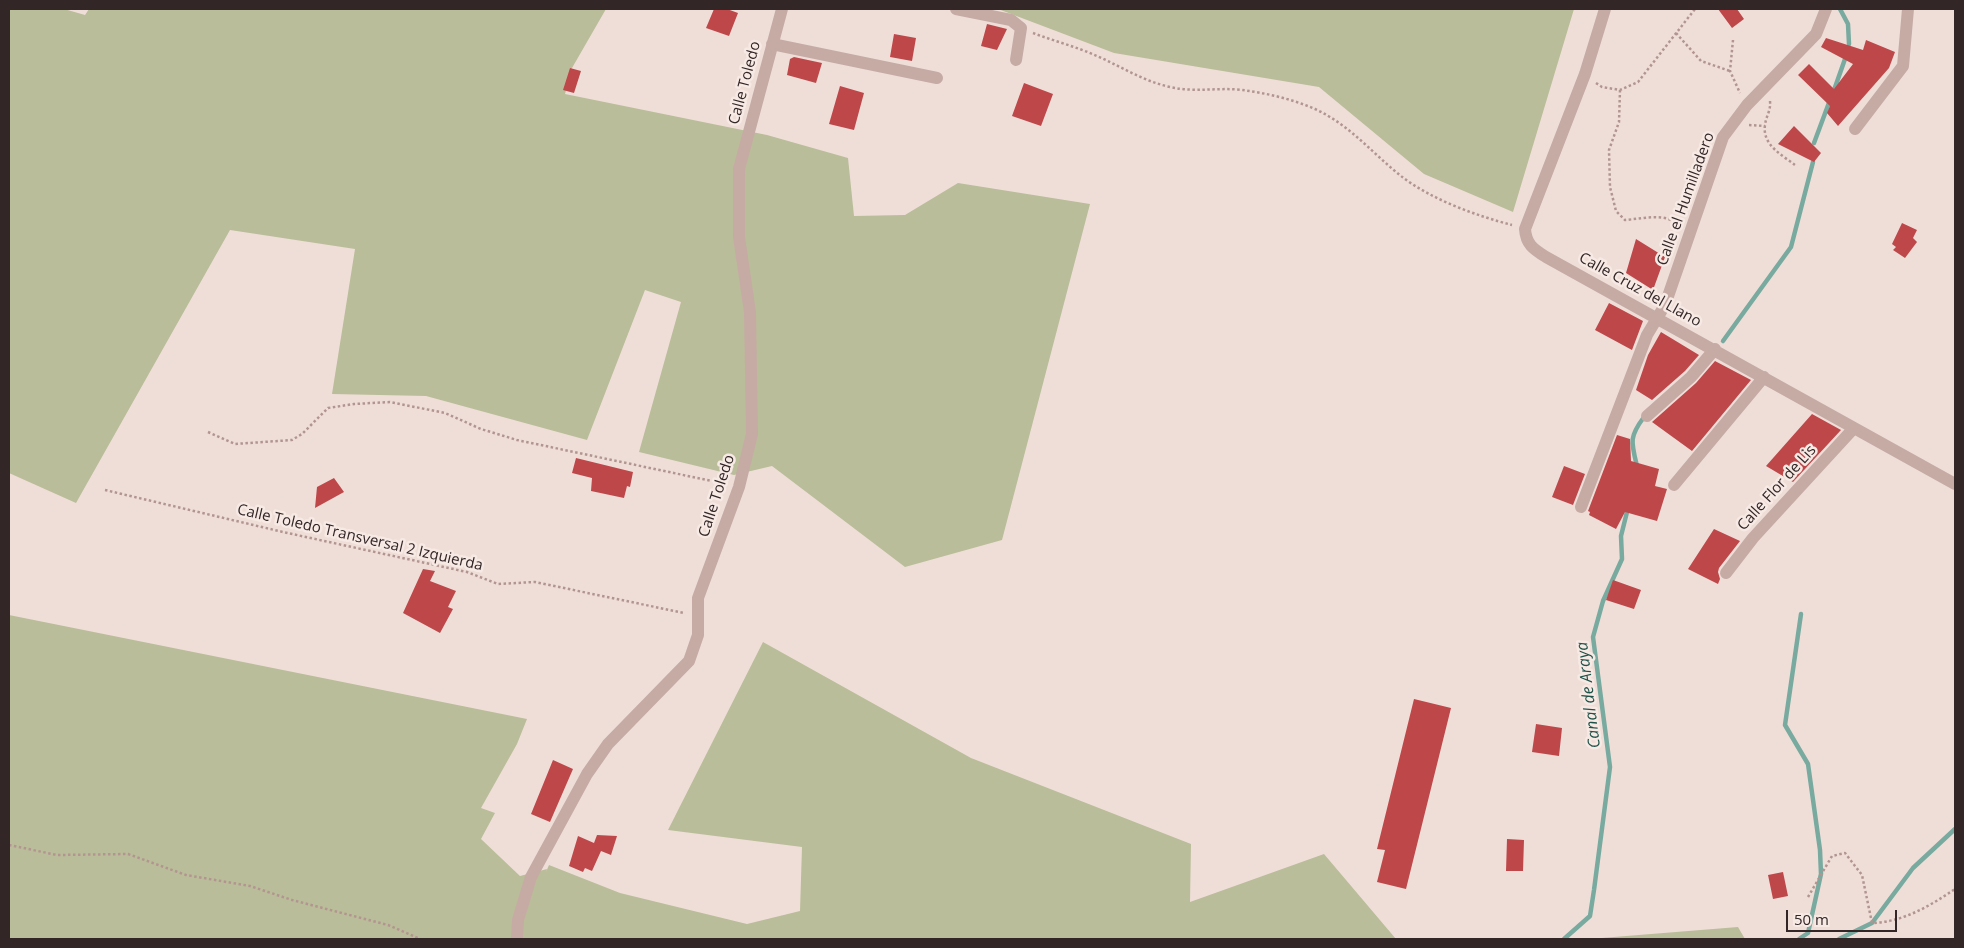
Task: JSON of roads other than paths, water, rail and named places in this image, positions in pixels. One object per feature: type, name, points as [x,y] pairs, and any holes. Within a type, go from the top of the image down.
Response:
[{"type":"street","name":"Calle Toledo","points":[[517,939],[518,920],[530,877],[588,774],[608,744],[689,661],[698,635],[698,598],[739,488],[752,434],[750,312],[739,237],[739,169],[782,9]]},
{"type":"street","points":[[956,9],[1011,20],[1021,28],[1016,60]]},
{"type":"street","name":"Calle Cruz del Llano","points":[[1605,9],[1585,74],[1525,229],[1526,241],[1534,250],[1955,484]]},
{"type":"street","name":"Calle el Humilladero","points":[[1580,507],[1647,335],[1665,305],[1724,137],[1748,105],[1816,34],[1826,9]]},
{"type":"street","points":[[1855,129],[1903,66],[1908,9]]},
{"type":"street","points":[[772,44],[937,78]]},
{"type":"street","points":[[1647,416],[1691,377],[1715,349]]},
{"type":"street","points":[[1674,485],[1764,377]]},
{"type":"street","name":"Calle Flor de Lis","points":[[1726,573],[1753,538],[1854,428]]},
{"type":"waterway","name":"Canal de Araya","points":[[1840,9],[1848,24],[1849,44]]},
{"type":"waterway","name":"Canal de Araya","points":[[1833,93],[1845,59]]},
{"type":"waterway","name":"Canal de Araya","points":[[1814,143],[1830,100]]},
{"type":"waterway","name":"Canal de Araya","points":[[1723,341],[1791,247],[1813,162]]},
{"type":"waterway","name":"Canal de Araya","points":[[1637,466],[1633,451],[1633,440],[1636,430],[1644,417]]},
{"type":"waterway","name":"Canal de Araya","points":[[1564,939],[1590,916],[1594,890],[1610,767],[1593,637],[1603,601],[1622,559],[1621,536],[1628,508]]},
{"type":"waterway","points":[[1799,939],[1808,933],[1821,874],[1820,850],[1808,764],[1785,725],[1801,614]]},
{"type":"waterway","points":[[1839,939],[1872,923],[1913,868],[1955,829]]}]
